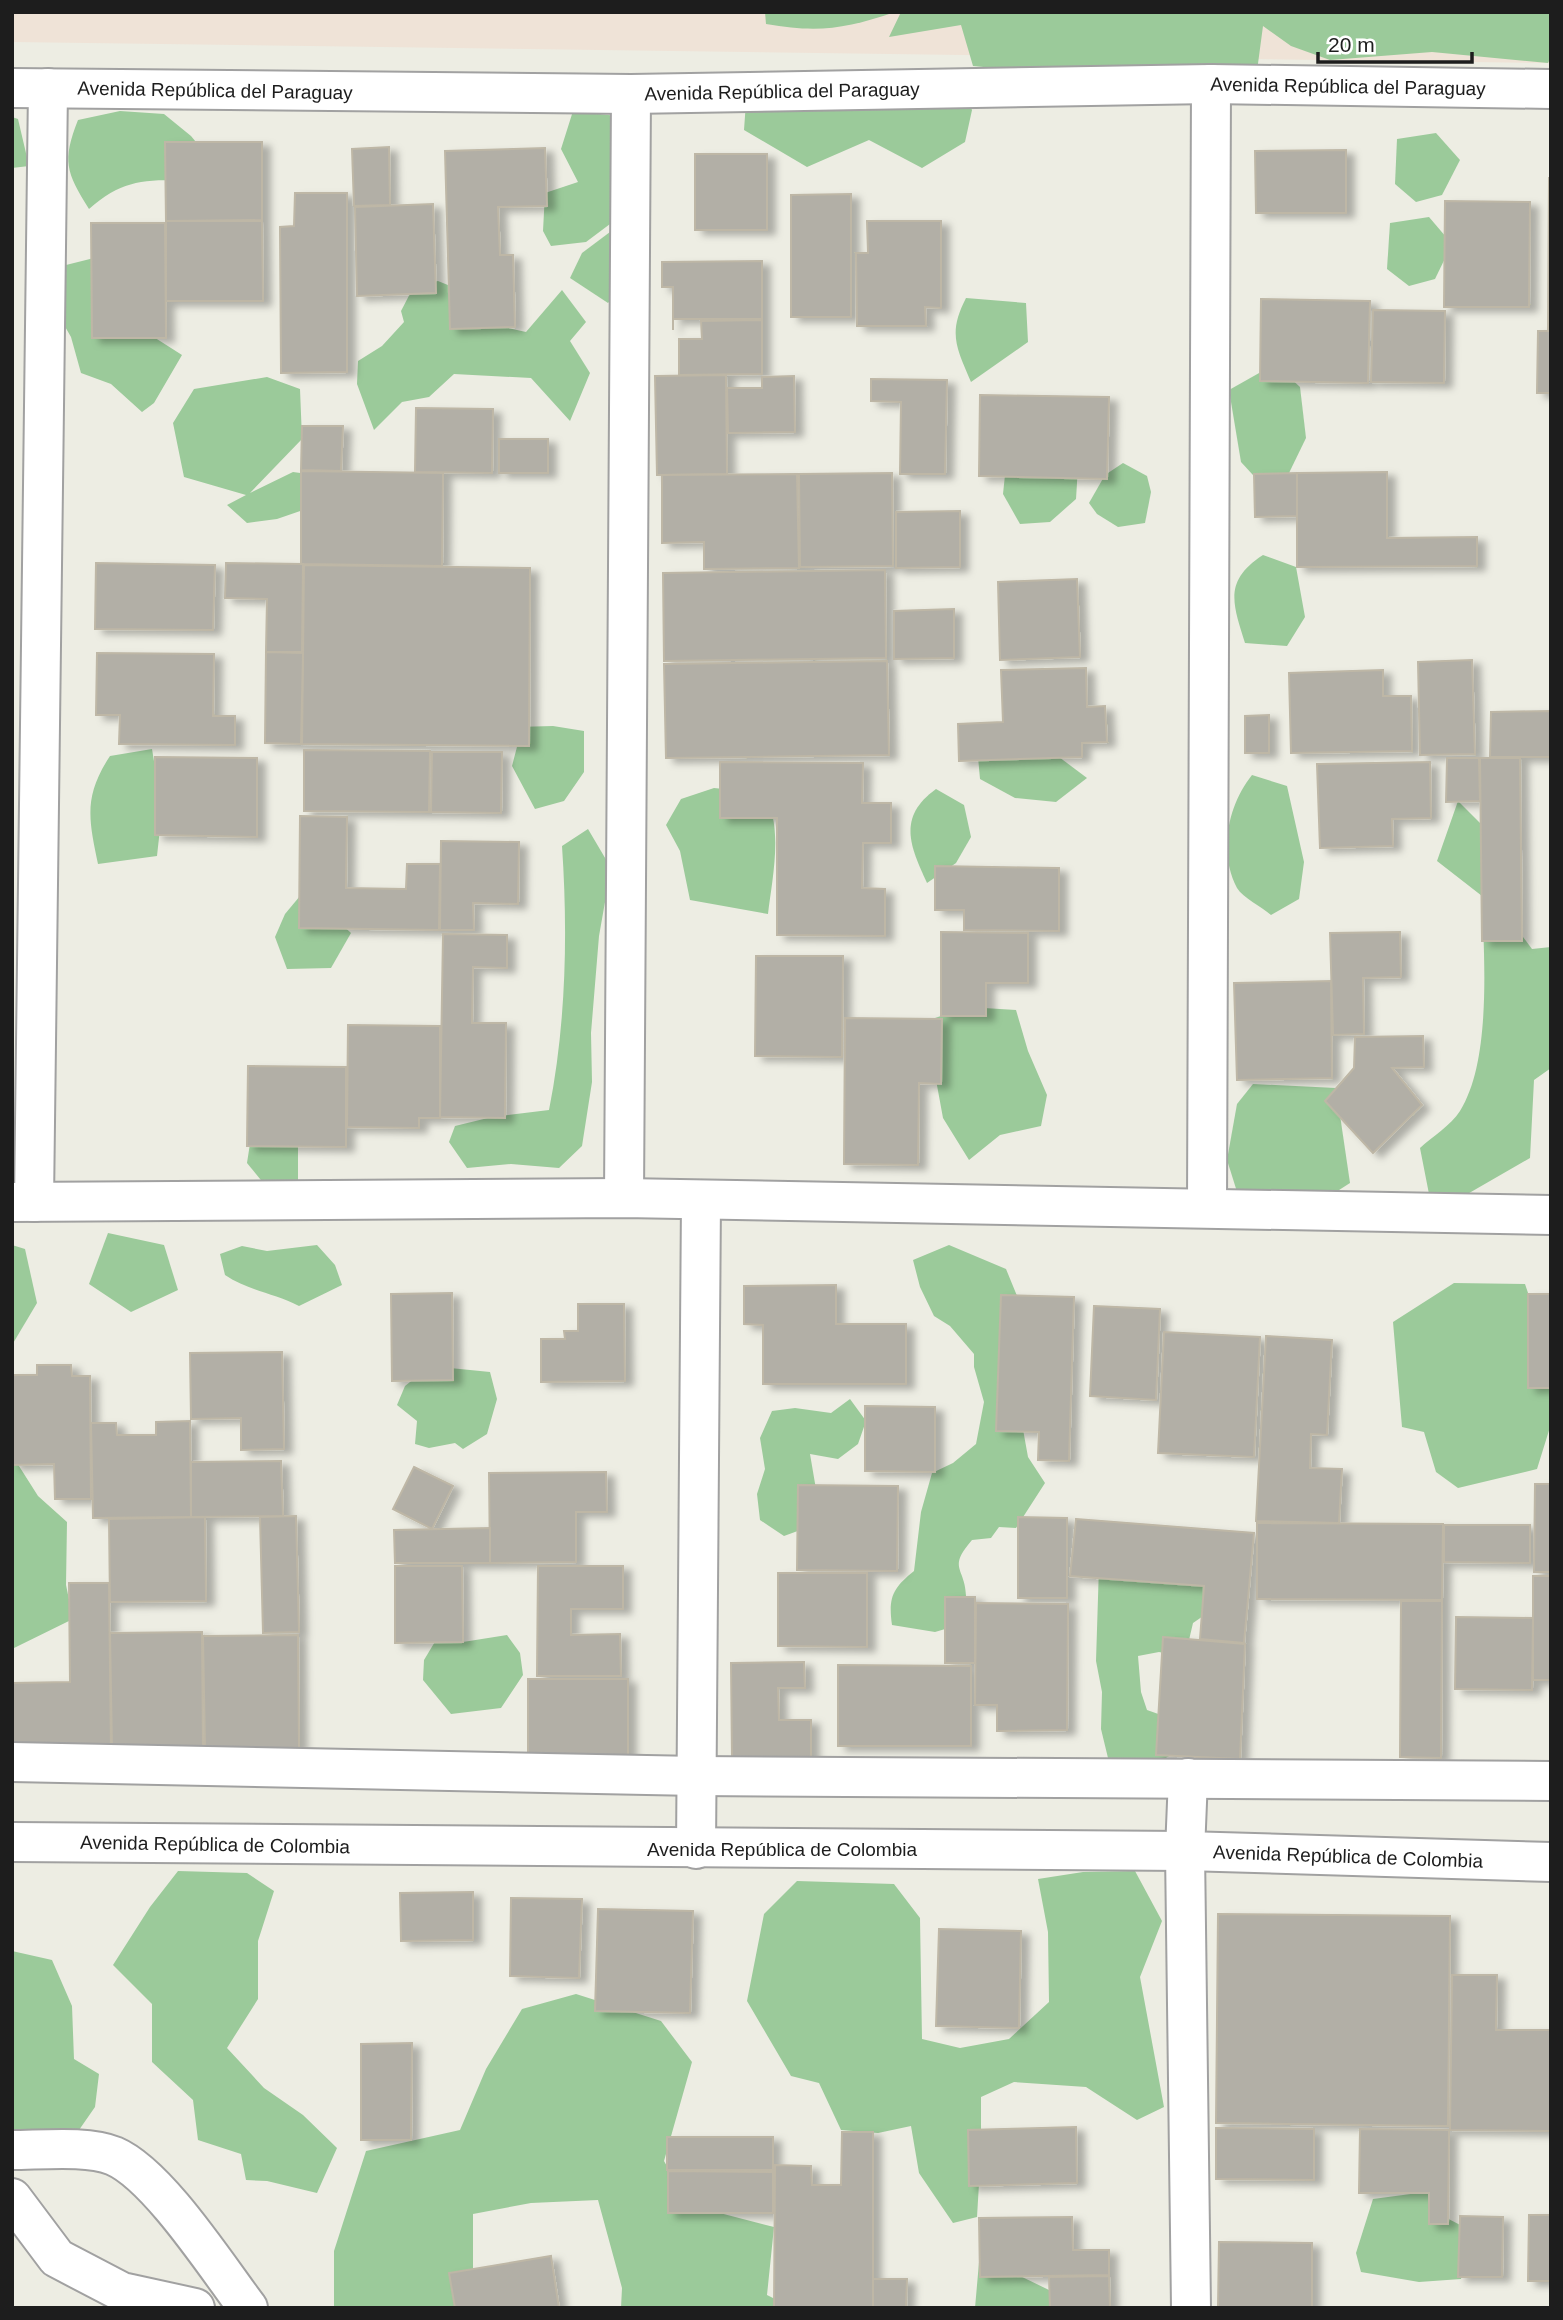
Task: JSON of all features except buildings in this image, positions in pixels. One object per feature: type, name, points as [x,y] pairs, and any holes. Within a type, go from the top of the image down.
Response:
[{"type":"street","name":"Avenida República del Paraguay","points":[[30,88],[631,94],[1211,84],[1551,89]]},
{"type":"street","points":[[1207,1208],[1211,84]]},
{"type":"street","points":[[30,88],[23,1202],[624,1198],[1551,1215]]},
{"type":"street","points":[[624,1198],[631,94]]},
{"type":"street","points":[[696,1849],[701,1200]]},
{"type":"street","points":[[12,1762],[697,1776],[1551,1781]]},
{"type":"street","points":[[1188,1778],[1185,1851],[1191,2308]]},
{"type":"street","name":"Avenida República de Colombia","points":[[12,1842],[1185,1851],[1551,1862]]},
{"type":"street","points":[[12,2150],[72,2150],[113,2156],[148,2178],[248,2308]]},
{"type":"street","points":[[12,2198],[57,2258],[122,2292],[195,2308]]},
{"type":"shaded area","points":[[12,12],[1551,12],[1551,63],[12,42]]},
{"type":"green space","points":[[765,12],[895,12],[846,26],[816,29],[766,24]]},
{"type":"green space","points":[[901,12],[1551,12],[1551,57],[1548,63],[1432,52],[1330,60],[1291,46],[1263,26],[1257,71],[1060,74],[973,66],[961,25],[889,37]]},
{"type":"green space","points":[[961,87],[972,110],[965,142],[922,168],[869,140],[807,167],[744,130],[746,102]]},
{"type":"green space","points":[[120,111],[164,114],[191,136],[205,153],[179,180],[131,184],[111,193],[89,209],[75,185],[69,166],[68,156],[73,134],[78,120]]},
{"type":"green space","points":[[573,111],[617,116],[626,212],[586,242],[551,246],[543,231],[545,193],[578,182],[561,149]]},
{"type":"green space","points":[[12,117],[18,119],[29,166],[12,168]]},
{"type":"green space","points":[[1436,133],[1460,160],[1442,195],[1416,202],[1395,184],[1397,139]]},
{"type":"green space","points":[[1429,217],[1452,244],[1435,279],[1409,286],[1387,269],[1390,223]]},
{"type":"green space","points":[[614,229],[628,281],[608,303],[570,278],[582,253]]},
{"type":"green space","points":[[98,257],[149,334],[182,355],[154,403],[142,412],[111,384],[81,373],[71,337],[56,311],[66,265]]},
{"type":"green space","points":[[438,281],[470,294],[504,327],[526,332],[562,290],[586,322],[570,341],[590,373],[570,421],[531,378],[454,374],[429,397],[402,402],[374,430],[357,384],[358,361],[382,346],[404,322],[401,311],[414,286]]},
{"type":"green space","points":[[966,298],[1026,303],[1028,342],[971,382],[956,340],[957,321]]},
{"type":"green space","points":[[1275,364],[1300,387],[1306,438],[1289,473],[1264,487],[1241,462],[1229,390]]},
{"type":"green space","points":[[267,377],[300,389],[302,439],[250,493],[293,472],[315,475],[306,509],[277,519],[247,523],[227,505],[246,495],[184,477],[173,423],[194,389]]},
{"type":"green space","points":[[1123,463],[1147,476],[1151,492],[1145,523],[1118,527],[1097,514],[1089,503],[1105,475]]},
{"type":"green space","points":[[1078,466],[1076,499],[1050,522],[1020,524],[1003,494],[1005,475]]},
{"type":"green space","points":[[1263,555],[1296,567],[1305,617],[1287,646],[1245,643],[1237,616],[1234,594],[1237,584],[1250,565]]},
{"type":"green space","points":[[553,726],[584,731],[584,772],[564,801],[535,809],[512,766],[518,743],[516,727]]},
{"type":"green space","points":[[1039,742],[1087,778],[1056,802],[1015,798],[980,779],[978,757]]},
{"type":"green space","points":[[152,749],[162,810],[157,856],[98,864],[90,809],[95,784],[101,771],[110,756]]},
{"type":"green space","points":[[1252,775],[1287,786],[1304,862],[1299,899],[1271,915],[1240,892],[1231,874],[1228,859],[1228,829],[1232,814]]},
{"type":"green space","points":[[714,788],[762,793],[769,805],[773,819],[775,851],[768,914],[690,900],[680,851],[666,825],[681,799]]},
{"type":"green space","points":[[936,789],[964,805],[971,837],[956,863],[927,883],[912,844],[912,821],[916,810]]},
{"type":"green space","points":[[1458,801],[1502,845],[1508,917],[1532,949],[1551,947],[1551,1068],[1534,1080],[1530,1158],[1464,1196],[1429,1194],[1420,1148],[1447,1126],[1460,1111],[1470,1090],[1482,1036],[1482,896],[1437,861]]},
{"type":"green space","points":[[588,829],[611,868],[599,936],[591,1033],[592,1082],[582,1146],[559,1168],[511,1164],[467,1168],[449,1142],[455,1126],[492,1117],[549,1110],[559,1045],[564,979],[562,846]]},
{"type":"green space","points":[[300,896],[326,910],[351,933],[331,968],[287,969],[275,937],[285,914]]},
{"type":"green space","points":[[968,1007],[1016,1010],[1028,1051],[1047,1095],[1041,1126],[1000,1135],[969,1160],[943,1118],[934,1069],[919,1044],[935,1018]]},
{"type":"green space","points":[[1253,1084],[1336,1088],[1350,1183],[1311,1208],[1239,1198],[1227,1160],[1237,1104]]},
{"type":"green space","points":[[251,1137],[298,1145],[298,1190],[269,1190],[247,1163]]},
{"type":"green space","points":[[108,1233],[164,1245],[178,1290],[131,1312],[89,1284]]},
{"type":"green space","points":[[12,1245],[25,1249],[37,1303],[12,1345]]},
{"type":"green space","points":[[317,1245],[335,1265],[342,1285],[299,1306],[243,1285],[225,1275],[220,1254],[242,1246],[267,1251]]},
{"type":"green space","points":[[949,1245],[1006,1269],[1020,1303],[1009,1352],[1028,1457],[1045,1483],[1016,1528],[999,1527],[991,1538],[972,1540],[959,1563],[966,1596],[962,1624],[935,1632],[892,1625],[891,1607],[897,1588],[914,1571],[921,1512],[932,1473],[953,1463],[976,1444],[984,1402],[974,1367],[974,1354],[950,1326],[934,1316],[920,1287],[913,1260]]},
{"type":"green space","points":[[1454,1283],[1525,1284],[1551,1361],[1551,1424],[1537,1469],[1458,1488],[1436,1472],[1424,1432],[1402,1427],[1393,1322]]},
{"type":"green space","points":[[430,1366],[490,1372],[497,1399],[487,1434],[463,1449],[455,1443],[429,1448],[415,1444],[417,1421],[397,1405],[405,1386]]},
{"type":"green space","points":[[850,1399],[866,1421],[858,1444],[838,1459],[810,1454],[818,1501],[814,1525],[784,1536],[760,1520],[757,1494],[765,1469],[760,1438],[772,1411],[795,1408],[831,1413]]},
{"type":"green space","points":[[12,1455],[38,1496],[67,1522],[66,1585],[73,1619],[12,1649]]},
{"type":"green space","points":[[1200,1564],[1209,1612],[1193,1623],[1185,1657],[1159,1652],[1138,1656],[1141,1692],[1147,1710],[1164,1716],[1193,1743],[1153,1765],[1108,1758],[1101,1729],[1102,1692],[1096,1661],[1099,1566]]},
{"type":"green space","points":[[507,1635],[520,1653],[523,1675],[501,1708],[451,1714],[423,1680],[424,1660],[436,1640],[463,1642]]},
{"type":"green space","points":[[178,1871],[247,1873],[274,1891],[258,1941],[258,1999],[227,2048],[264,2088],[303,2115],[337,2148],[317,2193],[267,2181],[246,2180],[241,2154],[198,2140],[193,2100],[152,2062],[152,2004],[113,1965],[150,1907]]},
{"type":"green space","points":[[1135,1871],[1162,1921],[1140,1977],[1164,2107],[1137,2120],[1086,2087],[1014,2082],[981,2097],[977,2217],[953,2223],[919,2173],[911,2126],[878,2133],[841,2130],[819,2083],[791,2076],[747,2001],[764,1914],[797,1881],[894,1884],[920,1918],[922,2039],[960,2048],[1009,2039],[1049,2002],[1048,1932],[1038,1879],[1083,1872]]},
{"type":"green space","points":[[12,1951],[52,1960],[72,2006],[74,2059],[99,2074],[95,2107],[79,2130],[56,2136],[12,2130]]},
{"type":"green space","points":[[576,1994],[661,2021],[692,2062],[664,2161],[689,2205],[774,2227],[767,2295],[793,2308],[621,2308],[622,2288],[598,2200],[531,2203],[473,2214],[473,2286],[466,2308],[334,2308],[334,2251],[366,2151],[460,2130],[486,2069],[522,2009]]},
{"type":"green space","points":[[1433,2191],[1431,2210],[1472,2231],[1461,2279],[1419,2282],[1361,2272],[1356,2253],[1373,2199]]},
{"type":"green space","points":[[980,2251],[1014,2273],[1049,2290],[1054,2308],[975,2308]]}]
